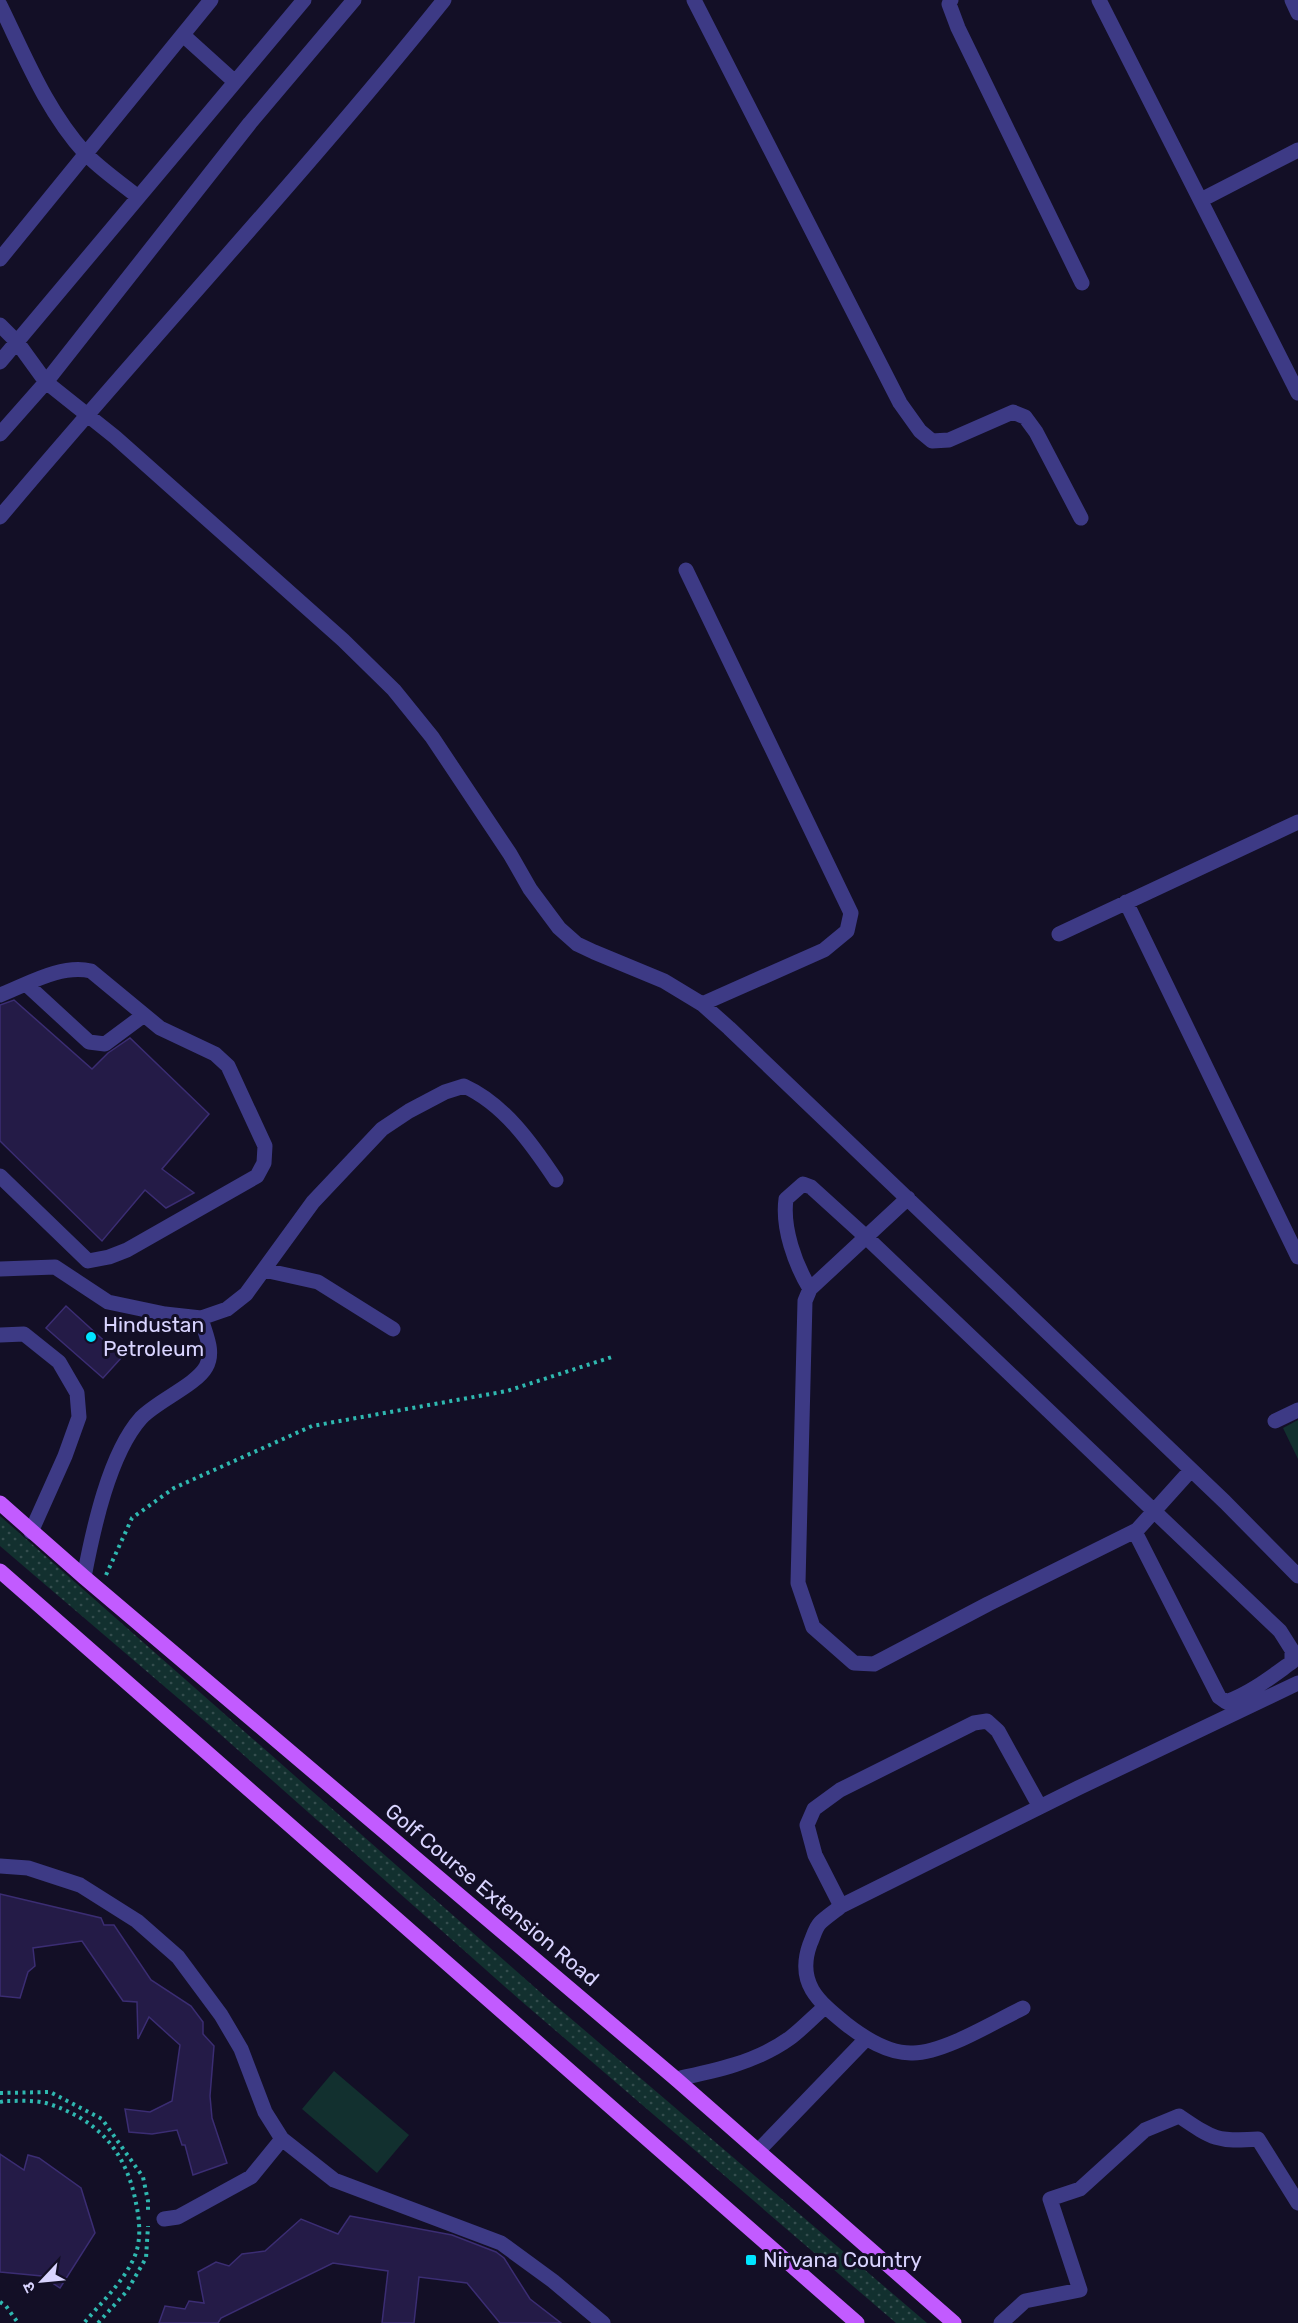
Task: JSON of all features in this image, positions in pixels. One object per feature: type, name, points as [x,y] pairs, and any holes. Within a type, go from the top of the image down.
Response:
[{"type":"main road","name":"Golf Course Extension Road","points":[[0,1503],[99,1590],[676,2079],[954,2323]]},
{"type":"main road","points":[[0,1571],[857,2323]]},
{"type":"street","points":[[0,259],[211,0]]},
{"type":"street","points":[[0,362],[304,0]]},
{"type":"street","points":[[0,434],[46,382],[236,141],[354,0]]},
{"type":"street","points":[[0,517],[382,76],[444,0]]},
{"type":"street","points":[[694,0],[900,403],[920,431],[932,441],[949,440],[1013,412],[1025,417],[1036,432],[1082,518]]},
{"type":"street","points":[[951,0],[949,4],[958,28],[1082,283]]},
{"type":"street","points":[[1099,0],[1298,393]]},
{"type":"street","points":[[1292,0],[1298,13]]},
{"type":"street","points":[[0,5],[61,124],[86,155],[138,197]]},
{"type":"street","points":[[183,35],[235,82]]},
{"type":"street","points":[[1201,200],[1298,150]]},
{"type":"street","points":[[0,325],[17,342],[46,382],[87,414],[344,640],[394,690],[432,737],[510,854],[530,889],[559,928],[578,944],[664,981],[702,1004],[761,1057],[908,1198],[1298,1576]]},
{"type":"street","points":[[686,570],[851,913],[847,931],[824,950],[702,1004]]},
{"type":"street","points":[[1059,934],[1298,822]]},
{"type":"street","points":[[1126,902],[1298,1257]]},
{"type":"street","points":[[0,995],[68,969],[91,971],[160,1028],[215,1054],[228,1066],[264,1146],[264,1163],[257,1176],[128,1250],[110,1257],[88,1261],[0,1176]]},
{"type":"street","points":[[26,984],[89,1042],[105,1044],[144,1015]]},
{"type":"street","points":[[0,1269],[55,1267],[108,1302],[165,1314],[201,1318],[227,1309],[246,1294],[313,1202],[382,1129],[409,1111],[464,1086],[480,1093],[517,1127],[537,1150],[556,1180]]},
{"type":"street","points":[[810,1289],[801,1275],[784,1213],[786,1199],[803,1184],[811,1187],[865,1236],[1280,1631],[1293,1650],[1293,1662],[1238,1698],[1227,1702],[1219,1697],[1135,1532]]},
{"type":"street","points":[[908,1198],[810,1289],[805,1301],[798,1583],[813,1627],[854,1662],[874,1664],[988,1604],[1135,1532],[1191,1470]]},
{"type":"street","points":[[264,1270],[318,1282],[393,1329]]},
{"type":"street","points":[[84,1577],[95,1527],[112,1471],[128,1436],[142,1416],[206,1368],[211,1353],[201,1318]]},
{"type":"street","points":[[0,1335],[24,1334],[59,1362],[77,1393],[79,1417],[65,1456],[31,1532]]},
{"type":"street","points":[[1275,1421],[1298,1410]]},
{"type":"street","points":[[1023,2008],[928,2052],[910,2054],[866,2039],[825,2007],[807,1980],[806,1956],[818,1924],[842,1906],[1298,1683]]},
{"type":"street","points":[[842,1906],[815,1855],[807,1825],[814,1809],[840,1790],[974,1723],[987,1721],[998,1731],[1041,1807]]},
{"type":"street","points":[[0,1866],[28,1868],[80,1885],[137,1921],[178,1957],[221,2015],[242,2049],[266,2112],[282,2139],[334,2180],[501,2243],[553,2281],[603,2323]]},
{"type":"street","points":[[676,2079],[714,2071],[767,2052],[790,2037],[825,2007]]},
{"type":"street","points":[[758,2151],[866,2039]]},
{"type":"street","points":[[1001,2323],[1025,2301],[1080,2290],[1050,2199],[1080,2189],[1145,2130],[1179,2116],[1209,2136],[1229,2141],[1258,2139],[1298,2203]]},
{"type":"street","points":[[164,2219],[178,2217],[251,2177],[282,2139]]},
{"type":"path","points":[[99,1590],[132,1518],[174,1488],[312,1426],[507,1391],[615,1356]]},
{"type":"path","points":[[0,2094],[50,2092],[102,2119],[143,2177],[148,2201],[146,2258],[127,2291],[98,2323]]},
{"type":"path","points":[[0,2102],[5,2100],[45,2103],[74,2114],[100,2132],[114,2147],[132,2183],[140,2226],[133,2260],[112,2291],[84,2323]]},
{"type":"path","points":[[0,2302],[6,2306],[18,2323]]},
{"type":"green space","points":[[1298,1420],[1298,1459],[1283,1428]]},
{"type":"green space","points":[[0,1516],[548,1999],[927,2323],[896,2323],[520,2000],[220,1734],[0,1546]]},
{"type":"green space","points":[[334,2071],[409,2135],[377,2173],[302,2109]]},
{"type":"building","points":[[14,1000],[92,1069],[108,1053],[130,1038],[209,1114],[162,1169],[194,1193],[166,1208],[145,1190],[102,1241],[0,1141],[0,1005]]},
{"type":"building","points":[[66,1306],[122,1357],[103,1378],[46,1328]]},
{"type":"building","points":[[0,1894],[101,1918],[104,1925],[114,1925],[151,1980],[191,2006],[203,2022],[203,2034],[214,2046],[210,2096],[212,2118],[227,2163],[193,2175],[185,2145],[182,2145],[177,2130],[152,2134],[129,2132],[125,2109],[150,2112],[172,2101],[180,2045],[149,2017],[138,2039],[137,2002],[123,2001],[82,1941],[33,1948],[35,1966],[28,1972],[20,1998],[0,1996]]},
{"type":"building","points":[[0,2154],[24,2170],[28,2155],[39,2158],[81,2188],[95,2233],[60,2288],[42,2276],[0,2272]]},
{"type":"building","points":[[350,2216],[452,2235],[496,2252],[504,2258],[530,2299],[561,2323],[500,2323],[467,2283],[419,2277],[414,2323],[382,2323],[388,2271],[333,2263],[221,2318],[218,2323],[159,2323],[165,2306],[185,2309],[189,2301],[204,2303],[198,2272],[216,2262],[229,2266],[242,2254],[265,2251],[301,2219],[338,2234]]},
{"type":"place","name":"Hindustan Petroleum","points":[[91,1337]]},
{"type":"place","name":"Nirvana Country","points":[[751,2260]]}]
